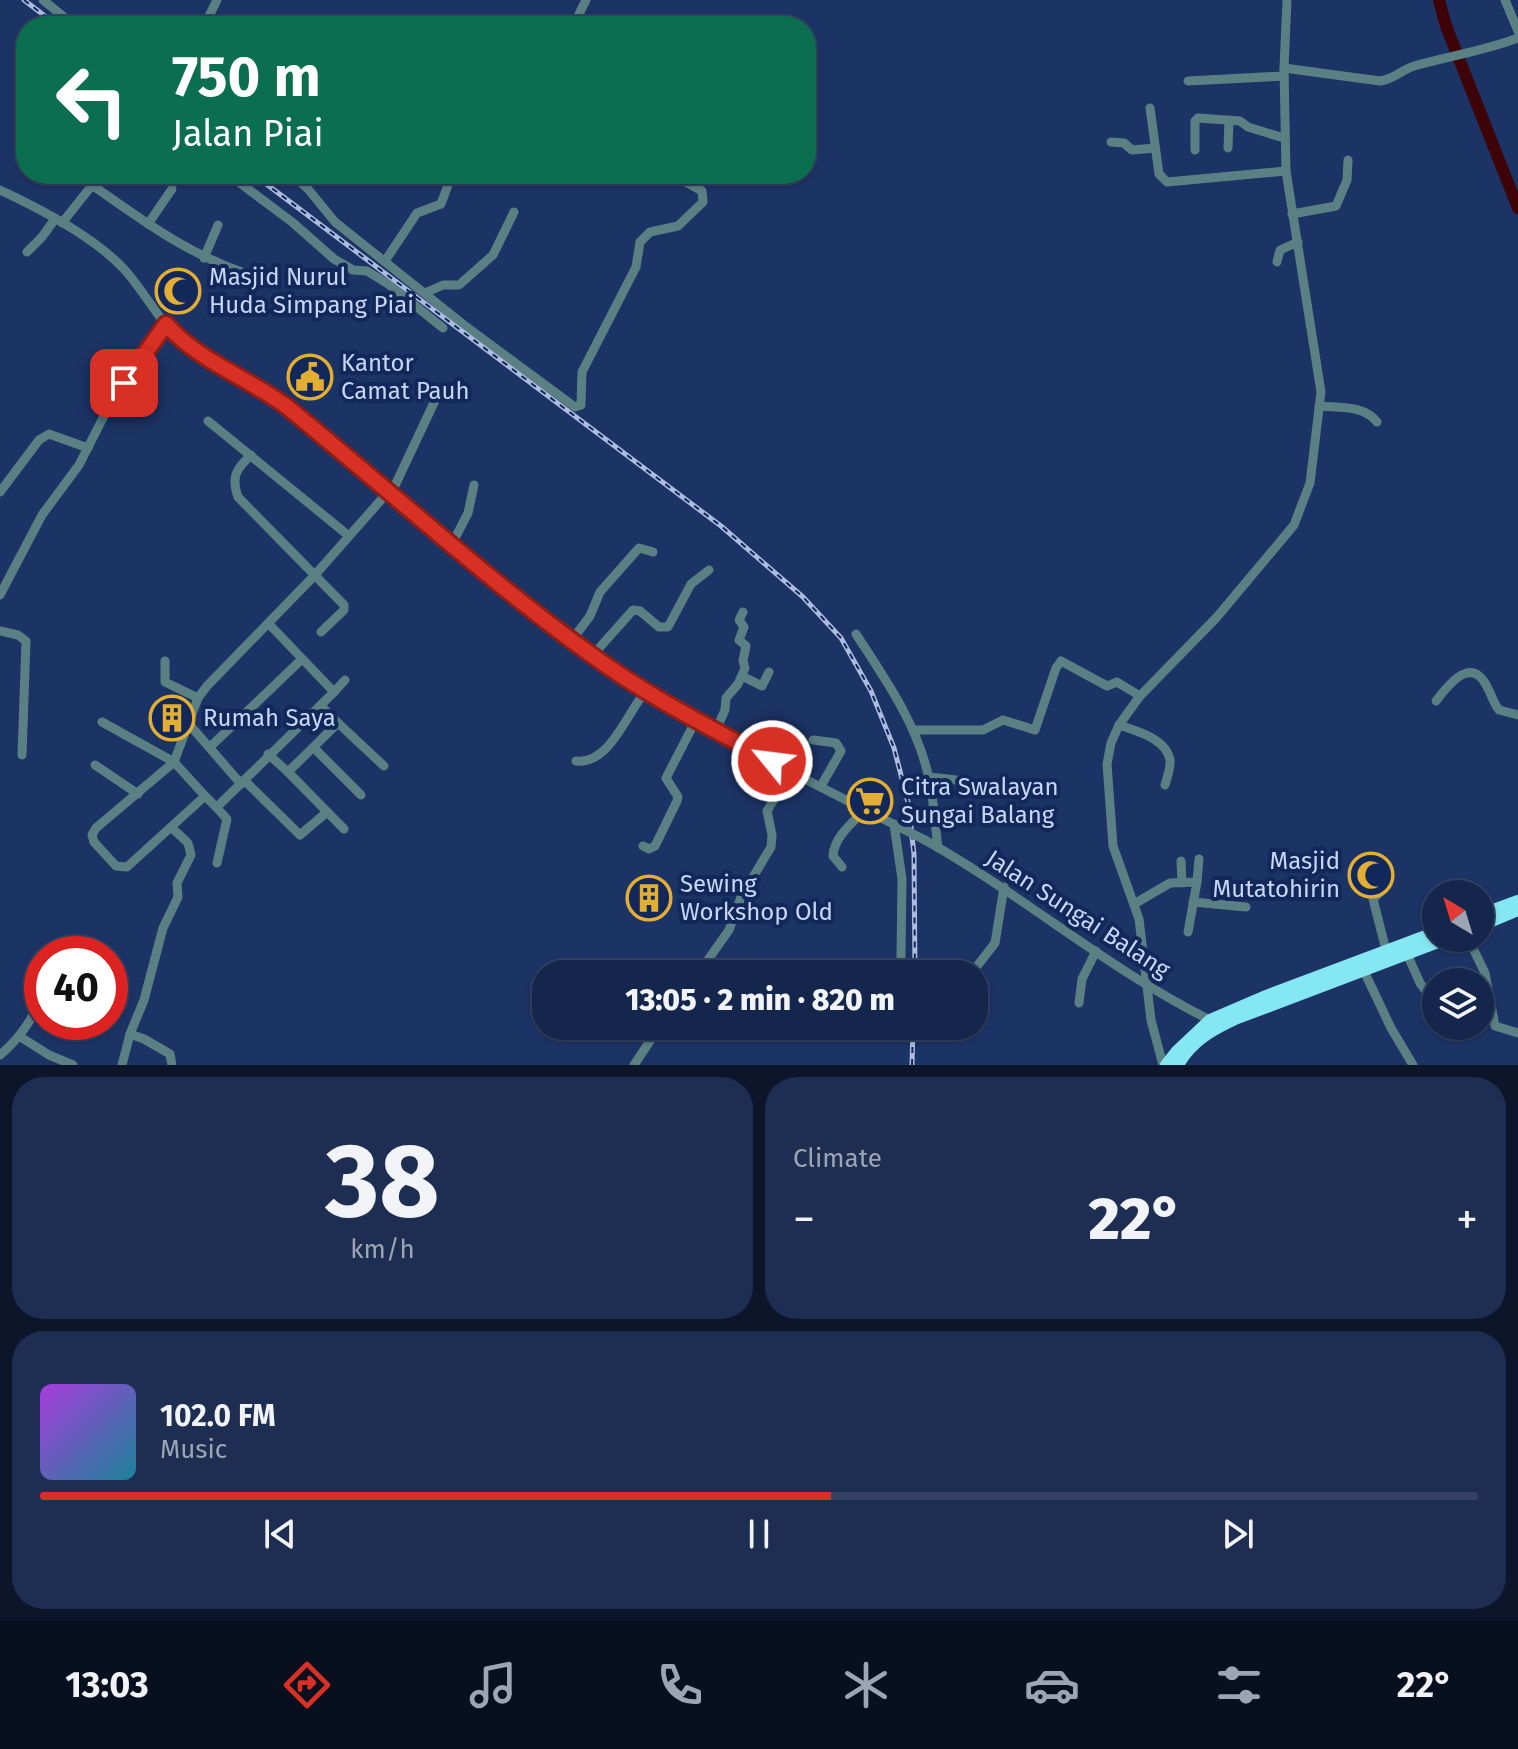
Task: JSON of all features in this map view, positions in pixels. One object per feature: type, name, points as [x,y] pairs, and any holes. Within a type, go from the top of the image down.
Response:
[{"type":"highway","points":[[1494,910],[1518,901]]},
{"type":"highway","points":[[1494,920],[1518,910]]},
{"type":"highway","points":[[1164,1065],[1210,1020],[1422,937]]},
{"type":"highway","points":[[1178,1065],[1194,1044],[1219,1026],[1422,948]]},
{"type":"street","points":[[43,0],[63,16]]},
{"type":"street","points":[[1164,1065],[1154,1037],[1139,919],[1113,846],[1107,777],[1111,743],[1119,725],[1140,696],[1217,617],[1294,525],[1300,515],[1313,466],[1319,406],[1318,365],[1292,214],[1284,138],[1287,0]]},
{"type":"street","points":[[1505,0],[1518,31]]},
{"type":"street","points":[[1188,81],[1284,72],[1391,80],[1411,67],[1454,57],[1465,51],[1488,50],[1518,38]]},
{"type":"street","points":[[1150,108],[1159,174],[1167,182],[1286,171]]},
{"type":"street","points":[[1195,150],[1197,119],[1240,121],[1248,127],[1284,138]]},
{"type":"street","points":[[1228,148],[1229,120]]},
{"type":"street","points":[[1111,142],[1124,143],[1132,150],[1155,148]]},
{"type":"street","points":[[1292,214],[1336,206],[1347,180],[1348,160]]},
{"type":"street","points":[[241,184],[334,259],[353,270],[367,271],[388,284],[443,328]]},
{"type":"street","points":[[302,184],[329,216],[570,405],[578,407],[581,405],[582,372],[636,267],[640,242],[650,232],[678,226],[703,202],[702,191],[689,184]]},
{"type":"street","points":[[385,261],[410,220],[417,213],[441,204],[448,184]]},
{"type":"street","points":[[27,252],[92,185],[185,249],[250,275]]},
{"type":"street","points":[[148,224],[172,189]]},
{"type":"street","name":"Jalan Sungai Balang","points":[[0,190],[58,221],[102,250],[125,270],[166,324],[196,350],[286,406],[451,546],[592,656],[696,720],[925,840],[1004,887],[1148,986],[1210,1020]]},
{"type":"street","points":[[425,293],[443,285],[459,285],[489,259],[514,212]]},
{"type":"street","points":[[204,258],[218,225]]},
{"type":"street","points":[[1277,262],[1280,250],[1298,242]]},
{"type":"street","points":[[0,595],[42,515],[79,465],[110,404],[166,324]]},
{"type":"street","points":[[205,796],[127,867],[120,868],[94,842],[93,833],[174,762],[198,698],[389,493],[439,392]]},
{"type":"street","points":[[1319,406],[1360,409],[1377,422]]},
{"type":"street","points":[[208,421],[349,536]]},
{"type":"street","points":[[0,492],[39,440],[49,434],[88,448]]},
{"type":"street","points":[[251,455],[234,476],[238,497],[345,607],[321,632]]},
{"type":"street","points":[[451,546],[468,513],[474,485]]},
{"type":"street","points":[[572,640],[590,616],[600,592],[639,548],[653,552]]},
{"type":"street","points":[[592,656],[633,610],[640,611],[659,627],[668,627],[691,584],[709,570]]},
{"type":"street","points":[[716,730],[725,710],[726,698],[742,676],[746,646],[739,640],[744,627],[739,620],[743,612]]},
{"type":"street","points":[[269,624],[334,692]]},
{"type":"street","points":[[0,631],[18,635],[26,641],[22,755]]},
{"type":"street","points":[[856,634],[913,730],[929,777],[938,848]]},
{"type":"street","points":[[210,747],[302,659]]},
{"type":"street","points":[[165,661],[165,682],[198,698]]},
{"type":"street","points":[[913,730],[983,730],[1001,720],[1035,730],[1061,661],[1107,686],[1117,682],[1140,696]]},
{"type":"street","points":[[742,676],[762,686],[769,672]]},
{"type":"street","points":[[1436,701],[1455,678],[1465,673],[1477,675],[1484,681],[1499,710],[1518,715]]},
{"type":"street","points":[[216,807],[345,680]]},
{"type":"street","points":[[576,761],[589,761],[601,755],[646,691]]},
{"type":"street","points":[[321,706],[384,766]]},
{"type":"street","points":[[643,846],[649,849],[655,846],[677,801],[678,797],[666,778],[696,720]]},
{"type":"street","points":[[102,722],[174,762],[227,819],[217,863]]},
{"type":"street","points":[[188,723],[242,782],[300,835],[327,812]]},
{"type":"street","points":[[288,772],[338,723]]},
{"type":"street","points":[[1119,725],[1146,735],[1166,751],[1170,761],[1165,785]]},
{"type":"street","points":[[813,740],[836,743],[841,747],[839,757],[821,786]]},
{"type":"street","points":[[314,748],[361,795]]},
{"type":"street","points":[[268,754],[344,829]]},
{"type":"street","points":[[95,765],[138,794]]},
{"type":"street","points":[[708,960],[729,930],[741,897],[771,847],[767,811],[791,771]]},
{"type":"street","points":[[929,777],[965,781],[976,788]]},
{"type":"street","points":[[842,867],[833,856],[833,850],[847,828],[866,809]]},
{"type":"street","points":[[898,826],[902,879],[901,957]]},
{"type":"street","points":[[122,1065],[144,1000],[163,928],[178,897],[177,883],[191,855],[188,843],[171,827]]},
{"type":"street","points":[[1188,932],[1199,859]]},
{"type":"street","points":[[1181,861],[1182,883]]},
{"type":"street","points":[[1381,862],[1385,887],[1373,899],[1386,950]]},
{"type":"street","points":[[1134,904],[1165,885],[1197,882]]},
{"type":"street","points":[[982,960],[995,943],[1004,887]]},
{"type":"street","points":[[1193,902],[1246,907]]},
{"type":"street","points":[[1079,1003],[1082,979],[1096,951]]},
{"type":"street","points":[[1475,952],[1485,973],[1495,1026],[1518,1033]]},
{"type":"street","points":[[1407,954],[1422,986]]},
{"type":"street","points":[[1363,969],[1391,1028],[1413,1065]]},
{"type":"street","points":[[0,1055],[24,1028]]},
{"type":"street","points":[[130,1034],[170,1054],[172,1065]]},
{"type":"street","points":[[19,1036],[49,1055],[73,1065]]},
{"type":"street","points":[[640,1063],[652,1040]]},
{"type":"waterway","points":[[1439,0],[1446,26],[1518,208]]},
{"type":"railway","points":[[24,0],[45,16]]},
{"type":"railway","points":[[266,184],[721,526],[803,597],[841,638],[871,691],[894,748],[908,802],[914,854],[915,960]]},
{"type":"railway","points":[[912,1065],[913,1040]]},
{"type":"place","name":"Masjid Nurul Huda Simpang Piai","points":[[178,291]]},
{"type":"place","name":"Kantor Camat Pauh","points":[[310,377]]},
{"type":"place","name":"Rumah Saya","points":[[172,718]]},
{"type":"place","name":"Citra Swalayan Sungai Balang","points":[[870,801]]},
{"type":"place","name":"Masjid Mutatohirin","points":[[1371,875]]},
{"type":"place","name":"Sewing Workshop Old","points":[[649,898]]},
{"type":"route","points":[[124,383],[166,324],[196,350],[286,406],[451,546],[592,656],[646,691],[772,761]]}]
